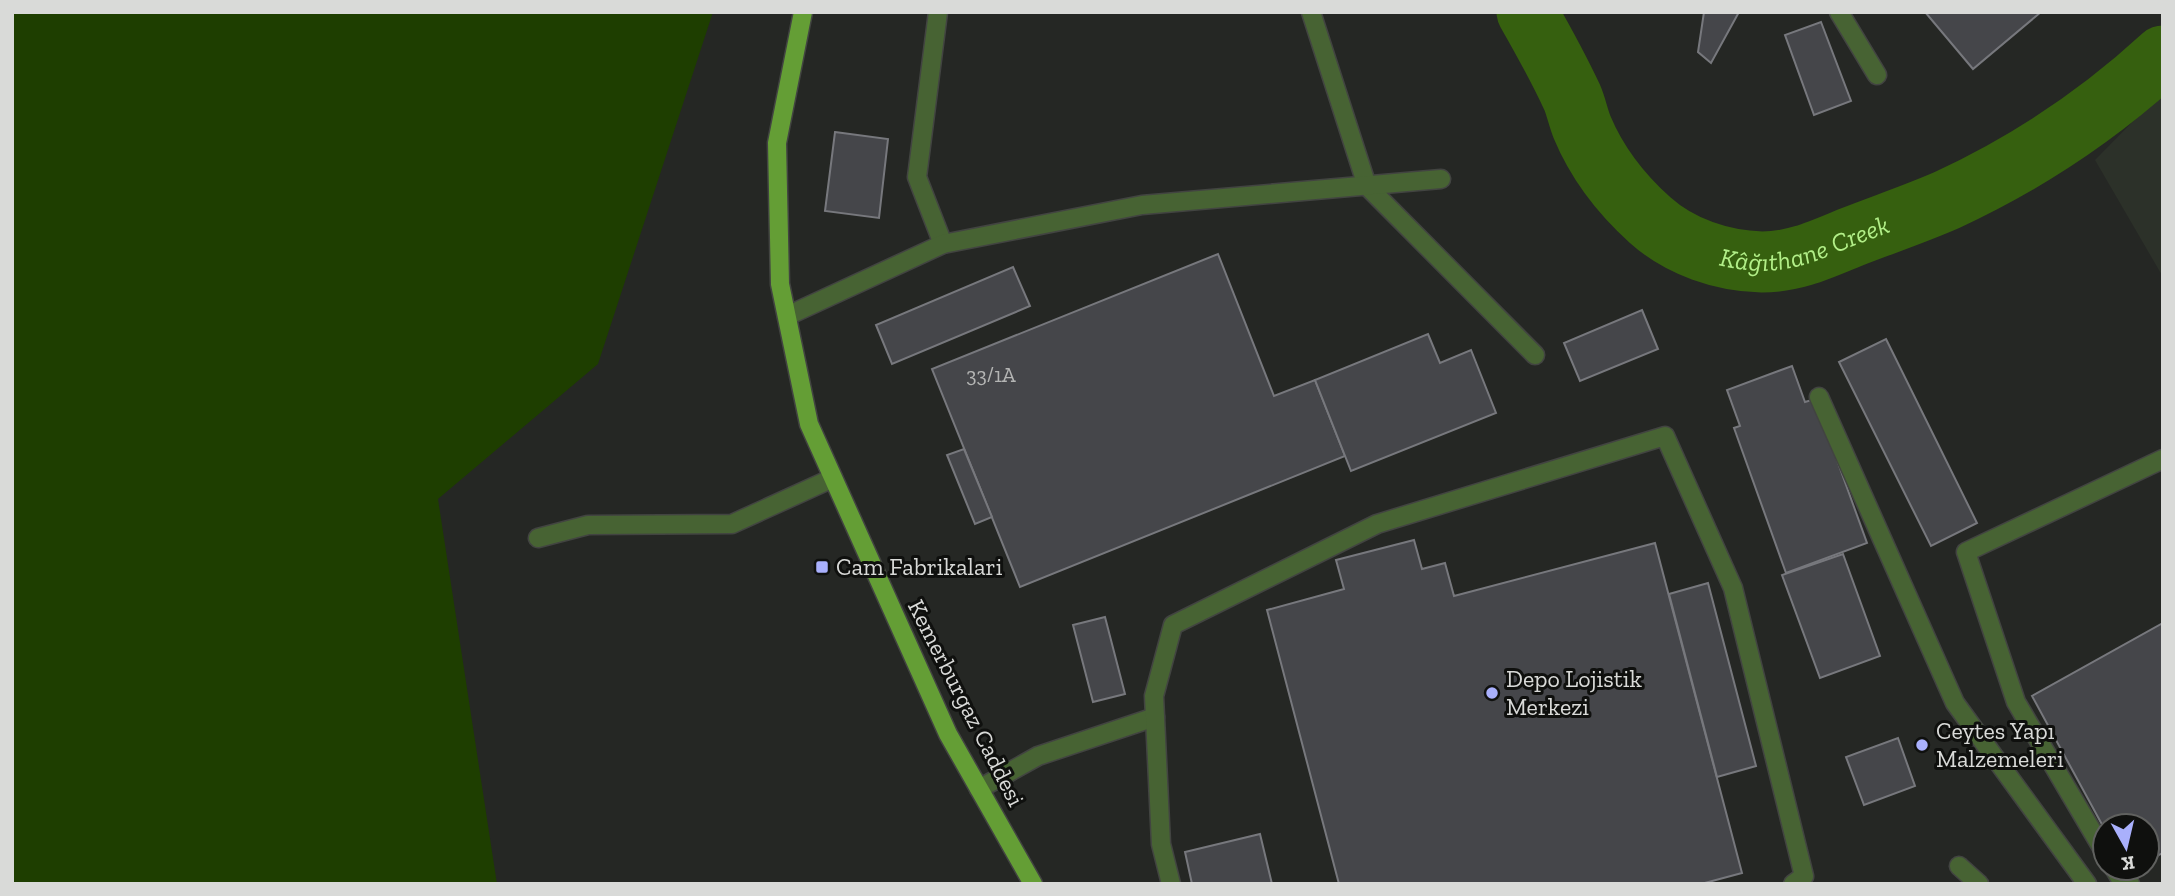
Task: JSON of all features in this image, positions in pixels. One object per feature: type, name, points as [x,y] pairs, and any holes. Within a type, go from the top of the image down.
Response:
[{"type":"main road","name":"Kemerburgaz Caddesi","points":[[803,12],[777,143],[780,284],[809,424],[948,734],[1033,884]]},
{"type":"lane","points":[[938,12],[916,177],[943,244]]},
{"type":"lane","points":[[1311,12],[1367,186],[1535,355]]},
{"type":"lane","points":[[1839,12],[1877,75]]},
{"type":"lane","points":[[787,316],[943,244],[1142,205],[1441,179]]},
{"type":"lane","points":[[1819,397],[1955,703],[2087,884]]},
{"type":"lane","points":[[1171,884],[1161,844],[1154,696],[1173,625],[1377,524],[1665,436],[1733,588],[1804,876],[1793,884]]},
{"type":"lane","points":[[2091,829],[2016,702],[1966,552],[2163,459]]},
{"type":"lane","points":[[538,538],[587,525],[732,524],[833,478]]},
{"type":"lane","points":[[979,789],[1038,756],[1155,718]]},
{"type":"lane","points":[[1959,866],[1979,884]]},
{"type":"shaded area","points":[[2163,91],[2163,277],[2095,160]]},
{"type":"green space","points":[[12,12],[713,12],[598,364],[438,499],[497,884],[12,884]]},
{"type":"building","points":[[1704,12],[1739,12],[1711,63],[1698,52]]},
{"type":"building","points":[[1925,12],[2041,12],[1973,69]]},
{"type":"building","points":[[1821,22],[1851,101],[1814,115],[1785,35]]},
{"type":"building","points":[[835,132],[888,139],[879,218],[825,211]]},
{"type":"building","points":[[1218,254],[1274,396],[1315,380],[1345,456],[1020,587],[932,369]]},
{"type":"building","points":[[1013,267],[1030,306],[892,364],[876,325]]},
{"type":"building","points":[[1642,310],[1658,349],[1580,381],[1564,343]]},
{"type":"building","points":[[1428,334],[1440,363],[1471,350],[1496,413],[1351,471],[1315,380]]},
{"type":"building","points":[[1886,339],[1977,523],[1931,546],[1839,362]]},
{"type":"building","points":[[1792,366],[1805,402],[1815,399],[1867,543],[1786,573],[1734,428],[1740,426],[1727,390]]},
{"type":"building","points":[[964,449],[992,517],[975,524],[947,455]]},
{"type":"building","name":"Depo Lojistik Merkezi","points":[[1414,540],[1422,569],[1445,563],[1454,596],[1655,543],[1742,873],[1701,884],[1339,884],[1267,610],[1344,589],[1336,560]]},
{"type":"building","points":[[1843,554],[1880,656],[1820,678],[1782,575]]},
{"type":"building","points":[[1708,583],[1756,766],[1717,777],[1669,594]]},
{"type":"building","points":[[1105,617],[1125,694],[1093,702],[1073,625]]},
{"type":"building","points":[[2163,623],[2163,853],[2161,854],[2161,812],[2095,812],[2032,696]]},
{"type":"building","points":[[1898,738],[1915,786],[1864,805],[1846,757]]},
{"type":"building","points":[[1260,834],[1272,884],[1192,884],[1185,852]]},
{"type":"waterway","name":"Kâğıthane Creek","points":[[1527,12],[1567,86],[1595,153],[1629,200],[1662,230],[1688,245],[1702,251],[1747,261],[1785,260],[1807,255],[1976,186],[2033,154],[2088,118],[2163,56]]},
{"type":"place","name":"Cam Fabrikalari","points":[[822,567]]},
{"type":"place","name":"Depo Lojistik Merkezi","points":[[1492,693]]},
{"type":"place","name":"Ceytes Yapı Malzemeleri","points":[[1922,745]]}]
